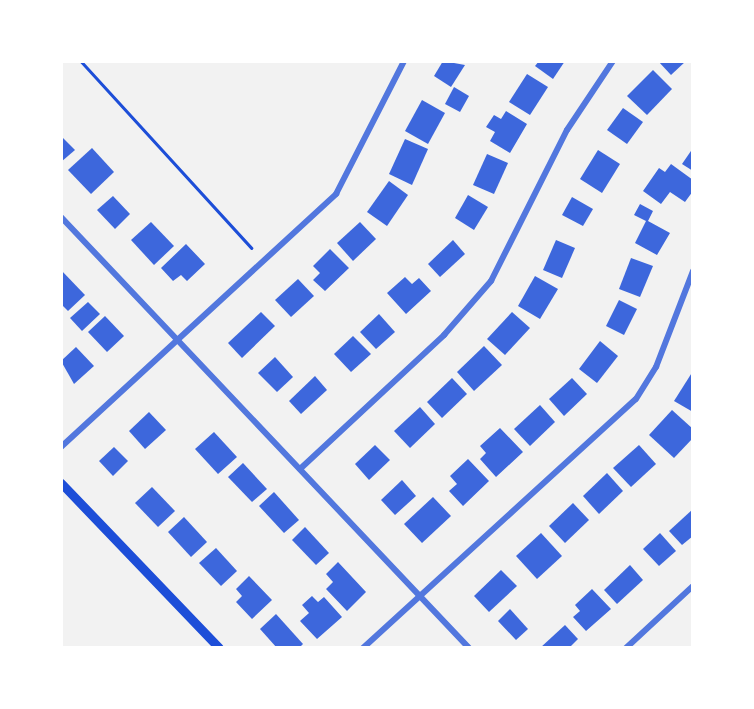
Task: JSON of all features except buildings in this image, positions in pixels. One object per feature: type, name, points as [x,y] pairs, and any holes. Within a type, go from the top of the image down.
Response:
[{"type":"main road","points":[[61,483],[219,648]]},
{"type":"street","points":[[61,447],[180,342],[336,194],[404,61]]},
{"type":"street","points":[[300,469],[444,335],[491,281],[567,130],[613,61]]},
{"type":"street","points":[[61,217],[470,648]]},
{"type":"street","points":[[363,648],[636,399],[656,367],[693,271]]},
{"type":"street","points":[[626,648],[693,586]]},
{"type":"path","points":[[81,61],[252,248]]}]
